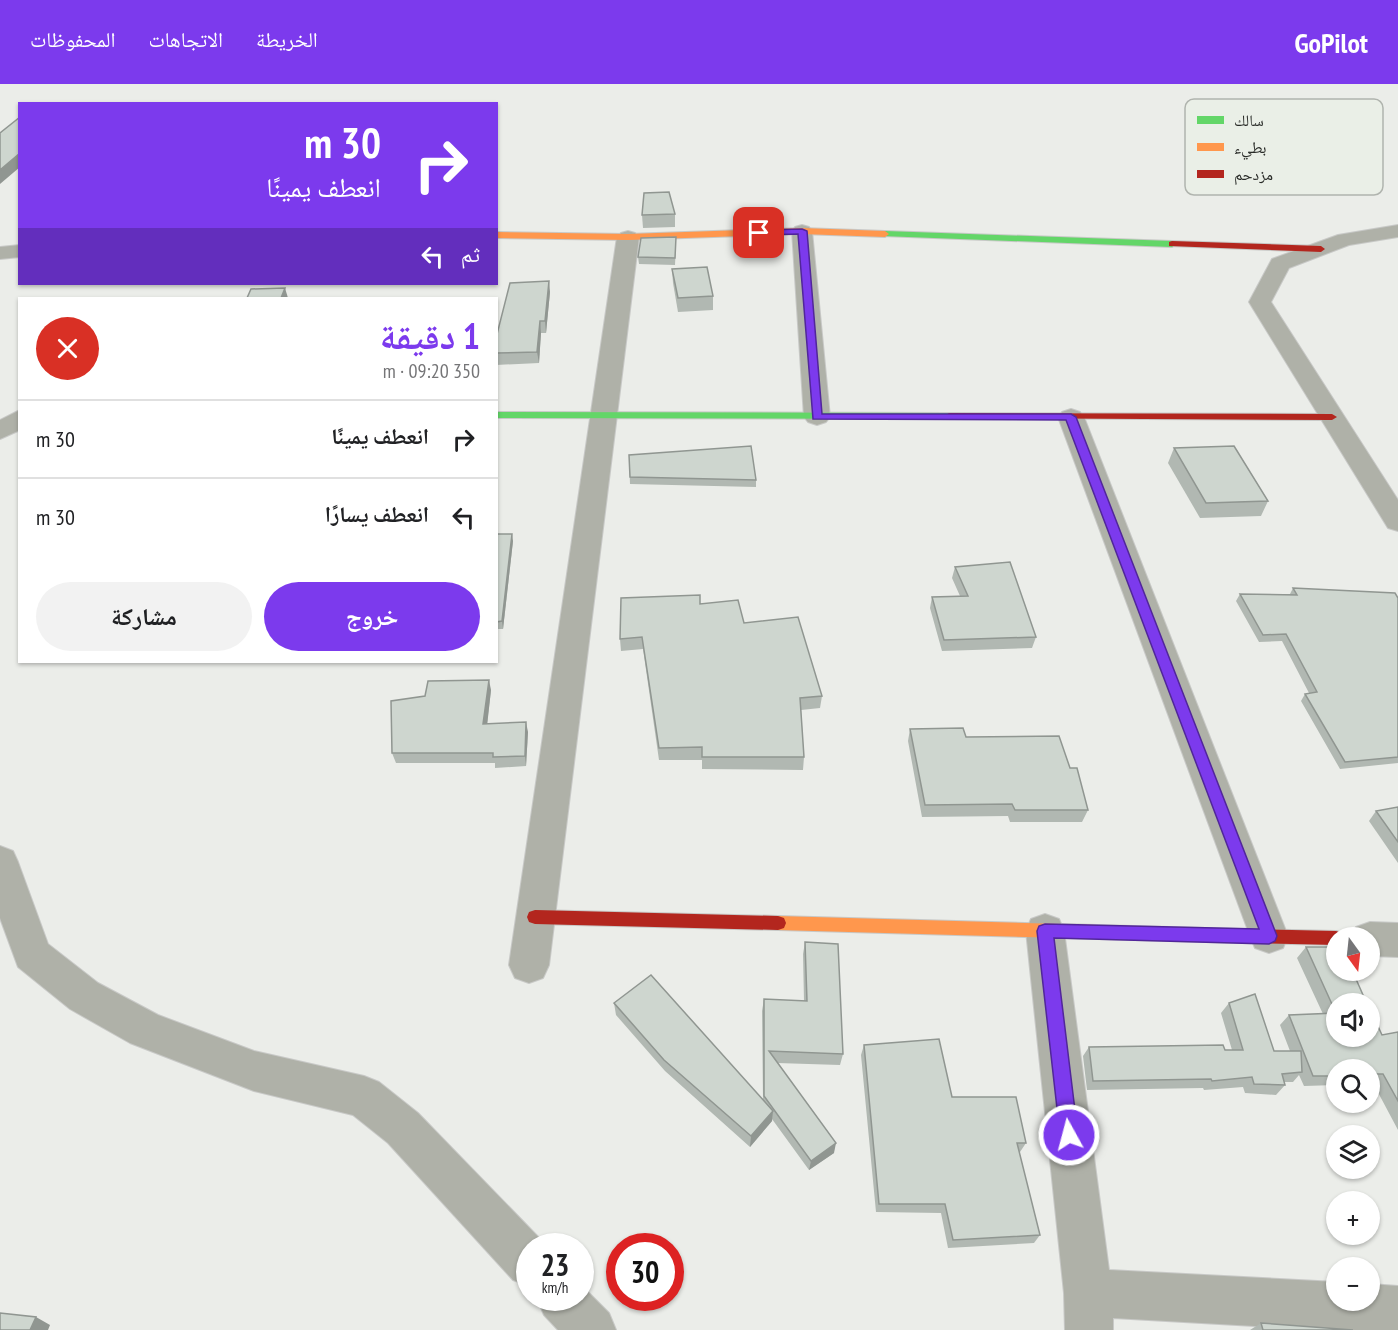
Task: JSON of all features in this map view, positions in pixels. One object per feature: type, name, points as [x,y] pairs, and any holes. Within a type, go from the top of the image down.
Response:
[{"type":"street","points":[[498,235],[628,237],[802,231],[1322,249]]},
{"type":"street","points":[[802,231],[817,417]]},
{"type":"street","points":[[1398,231],[1345,239],[1280,264],[1260,302],[1398,522]]},
{"type":"street","points":[[529,964],[628,237]]},
{"type":"street","points":[[0,253],[18,251]]},
{"type":"street","points":[[498,415],[1332,417]]},
{"type":"street","points":[[1071,417],[1269,936]]},
{"type":"street","points":[[0,430],[18,419]]},
{"type":"street","points":[[0,862],[32,955],[84,996],[145,1029],[254,1071],[364,1097],[403,1128],[516,1248]]},
{"type":"street","points":[[535,917],[1326,938]]},
{"type":"street","points":[[1045,931],[1088,1312],[1398,1310]]},
{"type":"street","points":[[1380,939],[1398,940]]},
{"type":"street","points":[[574,1311],[592,1330]]},
{"type":"building","points":[[18,119],[18,155],[0,170],[0,133]]},
{"type":"building","points":[[669,192],[675,214],[642,215],[644,193]]},
{"type":"building","points":[[676,237],[675,258],[638,257],[641,238]]},
{"type":"building","points":[[707,267],[713,296],[678,298],[672,269]]},
{"type":"building","points":[[549,281],[545,321],[540,321],[537,352],[498,353],[498,330],[510,283]]},
{"type":"building","points":[[285,288],[281,297],[247,297],[251,289]]},
{"type":"building","points":[[751,446],[756,480],[630,477],[629,455]]},
{"type":"building","points":[[1234,446],[1268,501],[1206,503],[1174,448]]},
{"type":"building","points":[[498,534],[512,534],[502,621],[498,622]]},
{"type":"building","points":[[1010,562],[1036,637],[944,640],[932,597],[968,596],[955,567]]},
{"type":"building","points":[[1293,588],[1395,593],[1398,598],[1398,757],[1345,762],[1305,694],[1317,692],[1286,634],[1263,635],[1240,594],[1297,595]]},
{"type":"building","points":[[700,595],[700,604],[738,600],[744,623],[798,617],[822,696],[800,698],[804,757],[702,757],[702,747],[659,748],[642,637],[620,639],[621,598]]},
{"type":"building","points":[[489,680],[483,724],[526,722],[525,756],[493,757],[493,753],[392,753],[391,701],[425,696],[428,681]]},
{"type":"building","points":[[963,728],[966,737],[1059,736],[1070,768],[1077,768],[1088,810],[1015,810],[1012,804],[925,805],[910,729]]},
{"type":"building","points":[[1398,807],[1398,842],[1376,811]]},
{"type":"building","points":[[805,942],[838,944],[843,1054],[769,1051],[836,1143],[811,1161],[764,1096],[764,999],[807,1001]]},
{"type":"building","points":[[1306,947],[1326,947],[1326,981],[1357,981],[1362,993],[1327,993]]},
{"type":"building","points":[[651,975],[773,1111],[751,1136],[664,1060],[614,1003]]},
{"type":"building","points":[[1255,994],[1274,1051],[1301,1051],[1302,1072],[1282,1074],[1285,1085],[1254,1084],[1252,1077],[1212,1081],[1211,1079],[1093,1081],[1089,1047],[1223,1045],[1225,1050],[1243,1050],[1229,1003]]},
{"type":"building","points":[[1326,1013],[1326,1047],[1380,1047],[1380,1031],[1382,1035],[1398,1032],[1398,1101],[1383,1074],[1380,1074],[1380,1059],[1326,1059],[1326,1076],[1313,1076],[1289,1015]]},
{"type":"building","points":[[939,1039],[952,1097],[1016,1097],[1026,1143],[1017,1143],[1040,1235],[953,1240],[945,1204],[879,1204],[864,1045]]},
{"type":"building","points":[[0,1313],[36,1317],[30,1330],[0,1330]]},
{"type":"building","points":[[1261,1323],[1353,1330],[1263,1330]]},
{"type":"traffic: fast","points":[[885,234],[1172,244]]},
{"type":"traffic: fast","points":[[498,415],[949,416]]},
{"type":"traffic: slow","points":[[498,235],[628,237],[802,231],[885,234]]},
{"type":"traffic: slow","points":[[778,923],[1241,936]]},
{"type":"traffic: jam","points":[[1172,244],[1321,249]]},
{"type":"traffic: jam","points":[[949,416],[1332,417]]},
{"type":"traffic: jam","points":[[535,917],[778,923]]},
{"type":"traffic: jam","points":[[1241,936],[1326,938]]},
{"type":"route","points":[[759,233],[802,231],[817,417],[1071,417],[1269,936],[1045,931],[1069,1135]]}]
